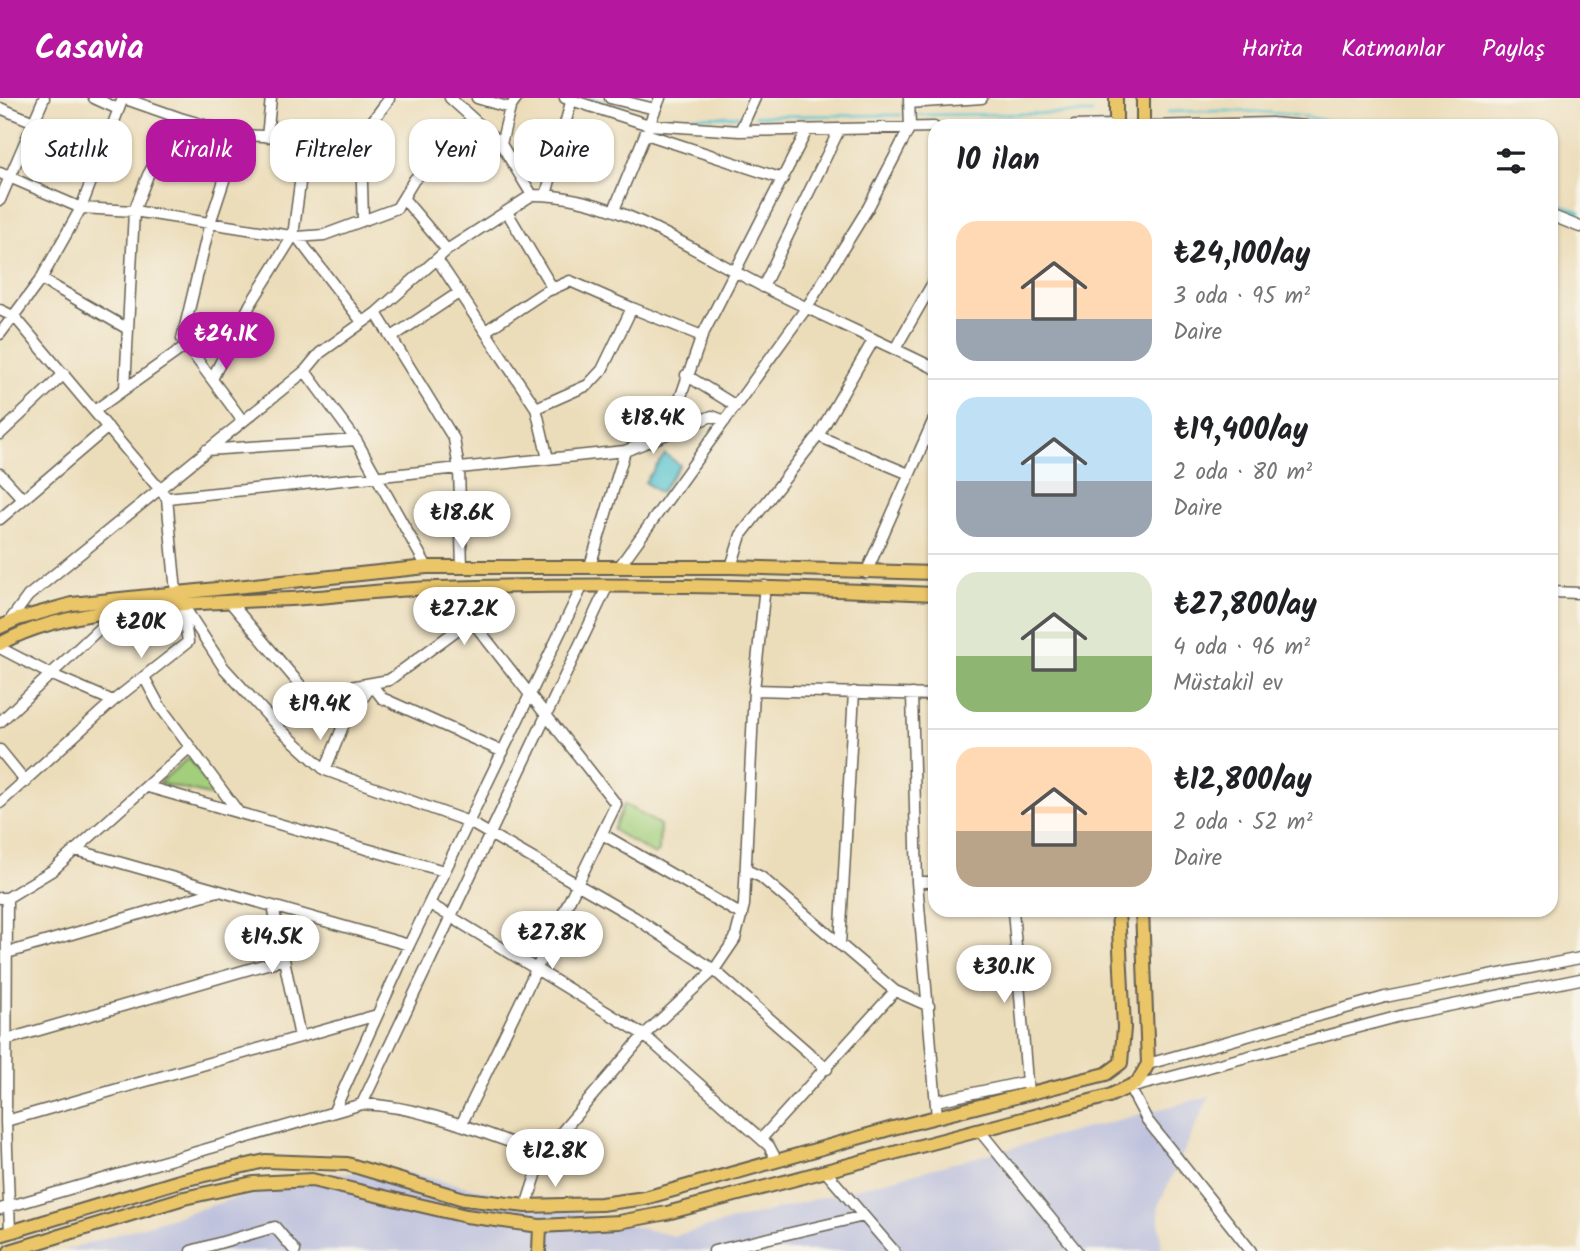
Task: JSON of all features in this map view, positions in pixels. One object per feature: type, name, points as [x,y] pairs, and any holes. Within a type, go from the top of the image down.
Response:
[{"type":"main road","points":[[1116,98],[1116,119]]},
{"type":"main road","points":[[1143,98],[1143,119]]},
{"type":"main road","points":[[4,626],[72,604],[428,567],[731,567],[928,573]]},
{"type":"main road","points":[[0,646],[19,633],[62,621],[117,612],[183,605],[477,588],[765,586],[928,594]]},
{"type":"main road","points":[[5,1233],[183,1180],[265,1161],[347,1164],[464,1199],[526,1206],[601,1204],[645,1198],[937,1117],[1026,1088],[1106,1074],[1121,1063],[1124,1028],[1118,917]]},
{"type":"main road","points":[[10,1251],[184,1198],[253,1183],[300,1180],[392,1196],[466,1216],[540,1226],[631,1220],[825,1171],[1130,1088],[1137,1083],[1148,1064],[1142,917]]},
{"type":"main road","points":[[539,1251],[540,1226]]},
{"type":"street","points":[[35,119],[44,98]]},
{"type":"street","points":[[94,98],[118,109]]},
{"type":"street","points":[[0,334],[41,279],[81,208],[123,98],[183,119]]},
{"type":"street","points":[[267,137],[271,98]]},
{"type":"street","points":[[450,98],[501,144],[532,195]]},
{"type":"street","points":[[477,98],[510,108]]},
{"type":"street","points":[[501,144],[510,108],[517,98]]},
{"type":"street","points":[[610,98],[655,109]]},
{"type":"street","points":[[614,210],[660,98]]},
{"type":"street","points":[[740,131],[755,98]]},
{"type":"street","points":[[620,566],[807,307],[868,208],[910,127],[909,100],[982,98]]},
{"type":"street","points":[[374,119],[389,99]]},
{"type":"street","points":[[546,195],[568,100],[783,180]]},
{"type":"street","points":[[0,108],[27,119]]},
{"type":"street","points":[[125,388],[134,211],[148,174],[180,118]]},
{"type":"street","points":[[5,175],[81,208],[134,211],[295,237],[324,235],[397,208],[414,180],[472,118]]},
{"type":"street","points":[[648,129],[740,131],[928,127]]},
{"type":"street","points":[[668,433],[702,336],[807,130]]},
{"type":"street","points":[[763,287],[839,130]]},
{"type":"street","points":[[256,136],[270,137]]},
{"type":"street","points":[[0,200],[5,175],[21,146]]},
{"type":"street","points":[[224,182],[210,223],[182,339],[184,346],[242,421]]},
{"type":"street","points":[[212,379],[250,305],[295,237],[301,182]]},
{"type":"street","points":[[362,182],[363,220]]},
{"type":"street","points":[[4,626],[28,596],[305,370],[320,353],[376,313],[447,250],[532,195],[546,195],[614,210],[763,287],[928,365]]},
{"type":"street","points":[[403,198],[447,250]]},
{"type":"street","points":[[507,212],[553,289]]},
{"type":"street","points":[[1558,218],[1580,227]]},
{"type":"street","points":[[295,237],[362,322]]},
{"type":"street","points":[[437,259],[487,330],[536,408],[548,459]]},
{"type":"street","points":[[41,279],[128,329]]},
{"type":"street","points":[[487,330],[570,281],[702,336]]},
{"type":"street","points":[[895,349],[928,291]]},
{"type":"street","points":[[392,337],[460,292]]},
{"type":"street","points":[[536,408],[588,385],[602,370],[632,308]]},
{"type":"street","points":[[0,310],[15,317],[157,490],[167,498],[625,451],[712,416],[725,421]]},
{"type":"street","points":[[376,313],[454,439],[459,469],[462,567]]},
{"type":"street","points":[[731,567],[741,535],[818,436],[874,339]]},
{"type":"street","points":[[94,411],[184,346]]},
{"type":"street","points":[[305,370],[356,440],[428,567]]},
{"type":"street","points":[[0,434],[64,374]]},
{"type":"street","points":[[686,376],[736,406]]},
{"type":"street","points":[[0,519],[108,427]]},
{"type":"street","points":[[866,573],[928,432]]},
{"type":"street","points":[[818,436],[909,474]]},
{"type":"street","points":[[205,450],[356,440]]},
{"type":"street","points":[[590,566],[625,451]]},
{"type":"street","points":[[0,474],[23,499]]},
{"type":"street","points":[[167,498],[176,592]]},
{"type":"street","points":[[526,1206],[543,1154],[644,1034],[714,970],[735,939],[742,915],[746,870],[754,690],[765,586]]},
{"type":"street","points":[[334,1111],[444,871],[582,587]]},
{"type":"street","points":[[362,1104],[607,587]]},
{"type":"street","points":[[311,694],[389,680],[484,610],[477,588]]},
{"type":"street","points":[[1558,592],[1580,593]]},
{"type":"street","points":[[230,602],[311,694],[323,712],[343,726]]},
{"type":"street","points":[[0,803],[113,701],[188,642],[183,605]]},
{"type":"street","points":[[183,605],[224,668],[279,728],[325,770],[469,822],[634,917],[714,970],[827,1069]]},
{"type":"street","points":[[0,722],[117,612]]},
{"type":"street","points":[[461,1125],[616,804],[472,621]]},
{"type":"street","points":[[0,646],[50,674],[113,701]]},
{"type":"street","points":[[144,677],[159,705],[189,748],[239,813]]},
{"type":"street","points":[[372,685],[382,698],[503,752]]},
{"type":"street","points":[[325,770],[343,726],[372,685]]},
{"type":"street","points":[[754,690],[928,695]]},
{"type":"street","points":[[840,945],[854,692]]},
{"type":"street","points":[[912,694],[916,882],[937,1117]]},
{"type":"street","points":[[5,1233],[4,898],[53,870],[189,748]]},
{"type":"street","points":[[0,750],[26,782]]},
{"type":"street","points":[[148,787],[444,871]]},
{"type":"street","points":[[602,834],[742,915]]},
{"type":"street","points":[[76,850],[409,945]]},
{"type":"street","points":[[746,870],[761,877],[895,991],[929,1006]]},
{"type":"street","points":[[916,882],[928,882]]},
{"type":"street","points":[[6,953],[219,891]]},
{"type":"street","points":[[430,904],[644,1034],[769,1146],[777,1161]]},
{"type":"street","points":[[273,906],[300,1037]]},
{"type":"street","points":[[936,1101],[1026,1088],[1014,917]]},
{"type":"street","points":[[1148,1064],[1385,997],[1580,958]]},
{"type":"street","points":[[5,1040],[284,960]]},
{"type":"street","points":[[1251,1251],[1147,1120],[1130,1088],[1404,1014],[1580,979]]},
{"type":"street","points":[[761,1139],[895,991]]},
{"type":"street","points":[[6,1121],[377,1016]]},
{"type":"street","points":[[4,1208],[362,1104],[385,1105],[461,1125],[543,1154]]},
{"type":"street","points":[[979,1130],[1077,1251]]},
{"type":"street","points":[[825,1171],[894,1251]]},
{"type":"street","points":[[714,1251],[864,1216]]},
{"type":"street","points":[[191,1251],[275,1227],[295,1251]]},
{"type":"shaded area","points":[[1210,1096],[1158,1206],[1162,1251],[62,1251],[272,1187],[331,1174],[397,1170],[674,1236]]},
{"type":"green space","points":[[188,758],[221,798],[159,783]]},
{"type":"green space","points":[[624,804],[660,825],[659,851],[655,855],[613,830]]},
{"type":"water","points":[[665,454],[680,465],[660,493],[645,482]]},
{"type":"waterway","points":[[589,98],[638,114]]},
{"type":"waterway","points":[[1168,112],[1236,111],[1320,119]]},
{"type":"waterway","points":[[920,115],[1092,113]]},
{"type":"waterway","points":[[755,116],[901,115]]},
{"type":"waterway","points":[[668,117],[739,116]]},
{"type":"waterway","points":[[1558,203],[1580,212]]}]
